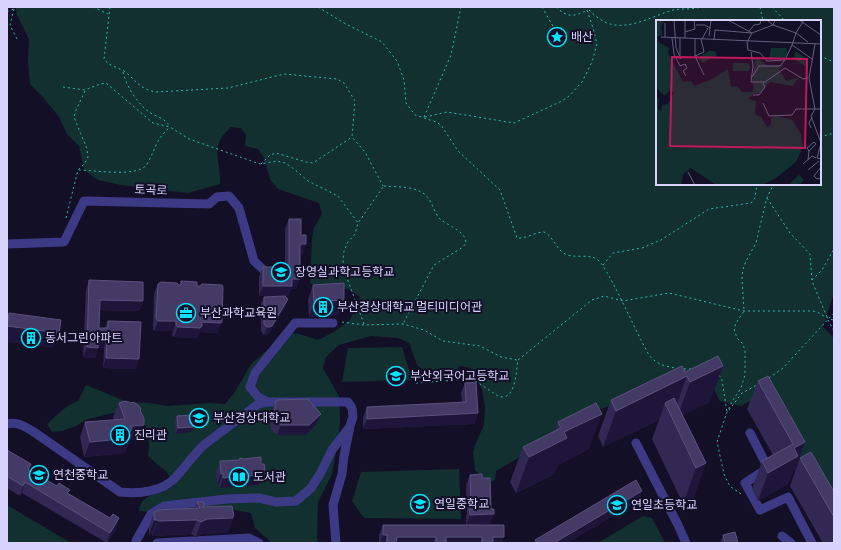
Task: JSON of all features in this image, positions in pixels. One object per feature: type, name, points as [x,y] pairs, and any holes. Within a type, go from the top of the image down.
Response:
[{"type":"street","name":"토곡로","points":[[7,244],[64,242],[84,201],[209,204],[217,197],[229,196],[240,208],[254,261],[267,273]]},
{"type":"street","points":[[268,402],[258,397],[250,387],[255,373],[295,324],[333,323]]},
{"type":"street","points":[[7,424],[13,422],[34,432],[120,492],[135,493],[164,486],[175,478],[197,451],[205,444],[258,404],[268,402],[348,402],[352,408],[353,418],[344,456],[342,474],[333,505],[336,543]]},
{"type":"street","points":[[138,542],[151,514],[164,506],[227,498],[259,498],[276,502],[296,501],[311,488],[332,450],[350,426]]},
{"type":"street","points":[[750,433],[768,468],[745,483],[752,496],[760,510],[788,497],[812,543]]},
{"type":"street","points":[[636,443],[686,543]]},
{"type":"street","points":[[782,536],[790,543]]},
{"type":"street","points":[[157,543],[249,538],[259,543]]},
{"type":"path","points":[[7,12],[18,7]]},
{"type":"path","points":[[93,7],[108,14]]},
{"type":"path","points":[[110,7],[104,59],[108,63],[123,71],[143,88],[156,92],[228,88],[284,74],[337,79],[344,84],[354,98],[355,106],[352,137],[365,152],[383,186]]},
{"type":"path","points":[[318,7],[344,23],[382,42],[398,61],[404,80],[406,103],[415,115],[436,122],[440,125],[458,151],[500,190],[517,238],[544,232],[551,237],[554,240],[555,245],[565,253],[572,256],[594,258],[599,261],[623,301],[652,359],[668,367],[691,369]]},
{"type":"path","points":[[424,118],[451,55],[460,7]]},
{"type":"path","points":[[542,7],[554,28],[557,37]]},
{"type":"path","points":[[556,7],[563,13],[571,16],[588,10]]},
{"type":"path","points":[[424,118],[447,112],[514,123],[524,120],[566,99],[586,76],[595,54],[596,38],[586,7]]},
{"type":"path","points":[[588,10],[606,23],[627,24],[641,22],[675,10],[701,7]]},
{"type":"path","points":[[760,7],[763,20]]},
{"type":"path","points":[[772,7],[784,20]]},
{"type":"path","points":[[14,10],[10,25],[17,39]]},
{"type":"path","points":[[821,56],[834,62]]},
{"type":"path","points":[[123,71],[127,85],[140,103],[149,112],[166,121],[170,127]]},
{"type":"path","points":[[63,87],[85,90],[106,83],[151,122],[157,125],[170,127],[189,139],[260,164],[277,161],[294,168],[308,181],[338,196],[358,223]]},
{"type":"path","points":[[66,222],[78,170],[85,163],[88,157],[87,149],[74,117],[85,90]]},
{"type":"path","points":[[78,170],[128,172],[141,170],[147,164],[159,138],[170,127]]},
{"type":"path","points":[[821,137],[834,133]]},
{"type":"path","points":[[260,164],[270,155],[276,153],[313,163],[352,137]]},
{"type":"path","points":[[602,265],[613,252],[642,248],[661,240],[709,209],[751,203],[755,198],[757,185]]},
{"type":"path","points":[[752,496],[744,496],[731,487],[724,474],[717,442],[727,412],[741,388],[745,375],[745,351],[734,330],[736,323],[744,311],[742,279],[743,269],[756,243],[767,198],[774,185]]},
{"type":"path","points":[[364,325],[343,266],[346,245],[355,234],[358,223],[383,186]]},
{"type":"path","points":[[383,186],[414,189],[422,192],[429,199],[439,218],[462,234],[466,240],[463,247],[434,265],[403,324]]},
{"type":"path","points":[[767,198],[790,233],[810,254],[812,281],[828,320],[834,330]]},
{"type":"path","points":[[812,281],[822,270],[834,249]]},
{"type":"path","points":[[416,383],[471,379],[498,396],[504,398],[513,389],[518,360],[592,300],[604,296],[623,301],[674,294],[744,311],[813,312],[822,314],[828,320],[834,320]]},
{"type":"path","points":[[765,380],[784,368],[834,313]]},
{"type":"path","points":[[333,323],[348,322],[364,325],[403,324],[424,330],[442,341],[480,346],[501,357],[518,360]]},
{"type":"path","points":[[715,372],[722,380],[727,412]]},
{"type":"path","points":[[727,412],[742,394],[759,383]]},
{"type":"green space","points":[[16,7],[834,7],[834,293],[823,327],[834,338],[834,516],[766,395],[763,394],[741,406],[720,401],[706,374],[628,398],[599,410],[496,471],[495,480],[488,483],[475,470],[473,453],[484,425],[485,407],[482,389],[471,368],[460,366],[449,378],[434,379],[417,365],[409,343],[398,338],[371,336],[339,345],[326,357],[323,368],[339,396],[340,419],[339,435],[332,474],[318,502],[318,543],[272,543],[255,528],[251,513],[230,509],[167,513],[139,511],[144,499],[163,492],[175,485],[166,471],[148,456],[148,430],[142,420],[129,413],[113,413],[85,420],[76,426],[62,431],[52,432],[47,424],[66,408],[78,401],[86,385],[127,402],[150,403],[167,406],[210,403],[225,404],[235,392],[251,364],[287,333],[299,334],[318,340],[334,332],[350,320],[360,297],[348,289],[319,288],[310,283],[312,238],[314,228],[322,214],[319,203],[278,189],[270,179],[264,158],[258,149],[245,146],[246,135],[241,128],[231,127],[220,141],[217,153],[220,184],[188,193],[121,185],[98,180],[84,170],[79,146],[67,134],[59,117],[30,84],[28,62],[29,40],[17,15]]},
{"type":"green space","points":[[402,347],[412,380],[342,382],[348,348]]},
{"type":"green space","points":[[459,469],[461,519],[364,518],[352,501],[361,472]]},
{"type":"green space","points":[[7,505],[71,543],[7,543]]},
{"type":"green space","points":[[643,516],[652,518],[665,543],[598,543]]},
{"type":"building","points":[[289,219],[301,219],[301,235],[306,235],[306,244],[300,244],[300,279],[292,279],[292,286],[263,286],[263,267],[289,267]]},
{"type":"building","points":[[89,280],[143,282],[143,301],[100,300],[99,328],[108,328],[108,321],[141,322],[139,359],[106,358],[107,338],[99,338],[98,348],[87,347]]},
{"type":"building","name":"부산과학교육원","points":[[181,281],[197,282],[197,286],[202,284],[222,285],[222,322],[202,322],[202,326],[200,328],[178,327],[176,325],[176,321],[158,321],[156,318],[158,284],[161,282],[177,283],[181,285]]},
{"type":"building","points":[[344,283],[344,300],[314,302],[313,285]]},
{"type":"building","points":[[285,296],[288,299],[272,326],[267,327],[264,324],[264,297]]},
{"type":"building","points":[[9,313],[61,320],[59,333],[7,326]]},
{"type":"building","points":[[718,356],[723,366],[690,382],[687,376],[616,411],[611,400],[682,366],[685,372]]},
{"type":"building","points":[[768,376],[805,442],[794,448],[798,456],[768,473],[762,461],[793,444],[758,381]]},
{"type":"building","points":[[476,382],[478,413],[367,419],[367,407],[466,402],[465,383]]},
{"type":"building","points":[[674,398],[706,463],[696,468],[665,403]]},
{"type":"building","points":[[308,399],[321,414],[309,425],[281,425],[275,420],[275,402],[277,400]]},
{"type":"building","points":[[125,401],[133,402],[138,405],[144,419],[144,425],[132,426],[130,438],[90,442],[85,422],[125,419],[119,403]]},
{"type":"building","points":[[596,403],[602,414],[564,432],[567,438],[529,457],[523,447],[561,428],[558,422]]},
{"type":"building","points":[[192,415],[193,427],[178,428],[177,416]]},
{"type":"building","points":[[7,450],[31,464],[28,470],[57,486],[59,483],[70,490],[67,493],[110,518],[113,514],[119,518],[110,533],[25,482],[23,486],[7,476]]},
{"type":"building","points":[[811,452],[834,492],[834,517],[800,458]]},
{"type":"building","points":[[261,457],[261,464],[264,464],[265,470],[262,470],[263,475],[246,476],[240,478],[223,478],[223,473],[221,474],[220,461]]},
{"type":"building","points":[[482,474],[482,478],[490,478],[491,509],[494,509],[494,514],[470,515],[470,475]]},
{"type":"building","points":[[636,480],[642,491],[554,543],[537,543],[535,540]]},
{"type":"building","points":[[197,502],[204,502],[204,506],[202,507],[232,506],[234,516],[233,518],[207,519],[201,522],[197,520],[154,520],[154,512],[157,510],[200,508]]},
{"type":"building","points":[[383,525],[504,525],[504,537],[493,537],[493,543],[482,543],[482,537],[446,537],[446,543],[436,543],[436,537],[397,537],[396,543],[387,543],[387,535],[383,535]]},
{"type":"building","points":[[735,532],[738,543],[725,543],[723,535]]},
{"type":"place","name":"배산","points":[[557,37]]},
{"type":"place","name":"장영실과학고등학교","points":[[281,272]]},
{"type":"place","name":"부산경상대학교 멀티미디어관","points":[[323,307]]},
{"type":"place","name":"부산과학교육원","points":[[186,313]]},
{"type":"place","name":"동서그린아파트","points":[[31,338]]},
{"type":"place","name":"부산외국어고등학교","points":[[396,376]]},
{"type":"place","name":"부산경상대학교","points":[[199,418]]},
{"type":"place","name":"진리관","points":[[120,435]]},
{"type":"place","name":"연천중학교","points":[[39,475]]},
{"type":"place","name":"도서관","points":[[239,477]]},
{"type":"place","name":"연일중학교","points":[[420,504]]},
{"type":"place","name":"연일초등학교","points":[[617,505]]}]
